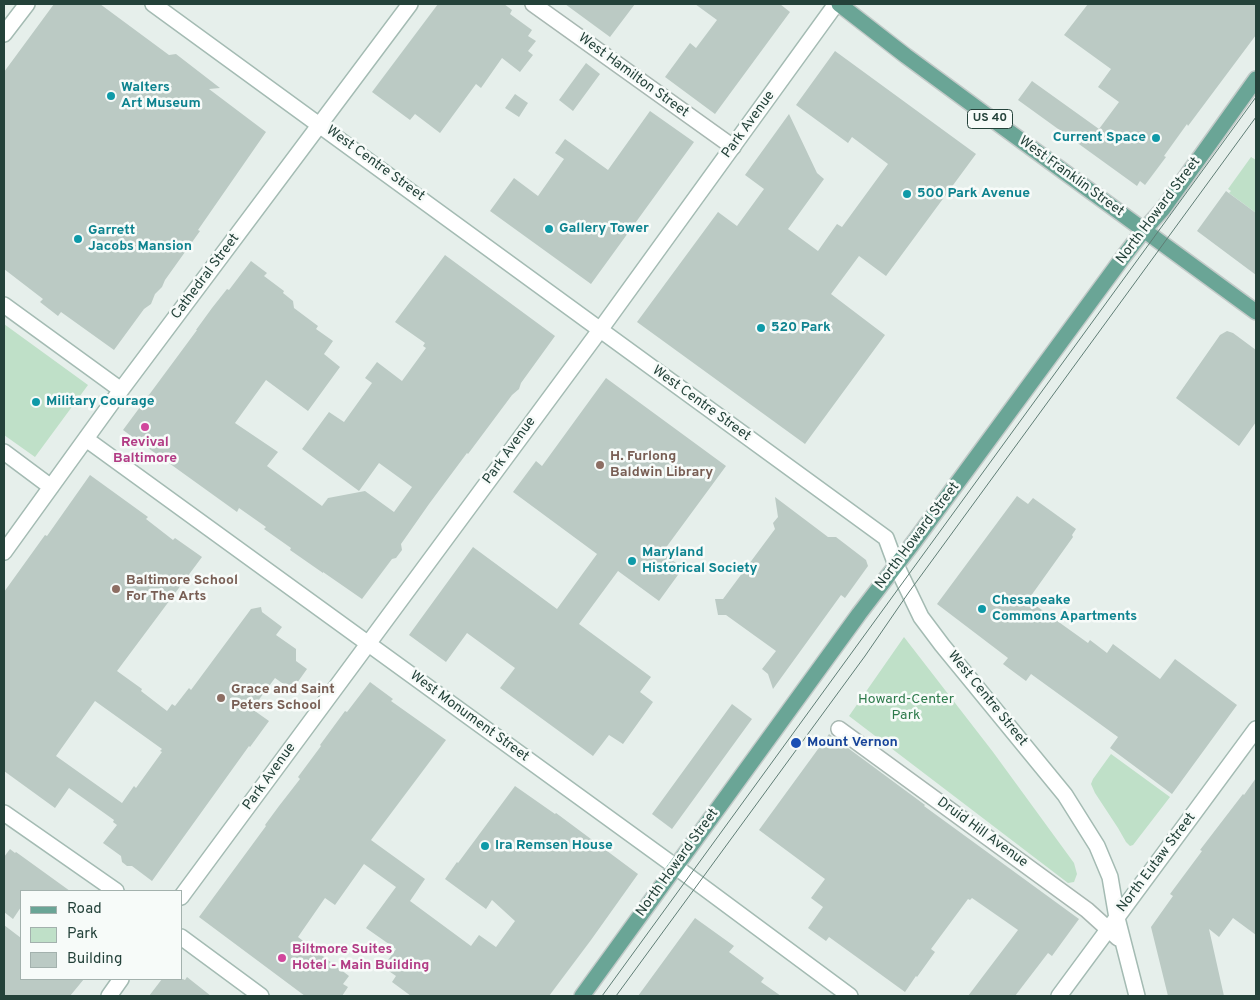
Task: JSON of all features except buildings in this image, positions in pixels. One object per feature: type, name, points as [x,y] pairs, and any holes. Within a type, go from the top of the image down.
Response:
[{"type":"main road","name":"West Franklin Street","points":[[837,4],[1256,312]]},
{"type":"main road","name":"North Howard Street","points":[[582,996],[859,614],[1144,230],[1163,209],[1256,78]]},
{"type":"street","points":[[4,34],[27,4]]},
{"type":"street","name":"West Centre Street","points":[[153,4],[886,538],[896,565],[921,616],[942,645],[1065,795],[1097,846],[1110,877],[1112,924]]},
{"type":"street","name":"Cathedral Street","points":[[4,552],[121,390],[410,4]]},
{"type":"street","name":"West Hamilton Street","points":[[533,4],[733,147]]},
{"type":"street","name":"Park Avenue","points":[[182,896],[600,330],[837,4]]},
{"type":"street","points":[[4,305],[121,390]]},
{"type":"street","name":"West Monument Street","points":[[86,439],[676,867],[841,994]]},
{"type":"street","points":[[4,452],[51,487]]},
{"type":"street","name":"Druid Hill Avenue","points":[[839,729],[1079,904],[1112,924]]},
{"type":"street","name":"North Eutaw Street","points":[[1059,996],[1256,729]]},
{"type":"street","points":[[4,813],[115,890]]},
{"type":"street","points":[[1112,924],[1123,941],[1137,996]]},
{"type":"street","points":[[182,938],[261,996]]},
{"type":"street","points":[[109,996],[121,980]]},
{"type":"green space","points":[[1251,157],[1256,160],[1256,213],[1229,193],[1231,191],[1228,189]]},
{"type":"green space","points":[[4,324],[88,385],[35,457],[4,435]]},
{"type":"green space","name":"Howard-Center Park","points":[[904,637],[993,752],[1074,863],[1077,874],[1074,882],[1068,883],[849,716]]},
{"type":"green space","points":[[1111,754],[1170,797],[1133,845],[1130,846],[1091,784]]},
{"type":"tram line","points":[[602,996],[1256,97]]},
{"type":"tram line","points":[[616,996],[1256,117]]},
{"type":"place","name":"Walters Art Museum","points":[[111,96]]},
{"type":"place","name":"Current Space","points":[[1156,138]]},
{"type":"place","name":"500 Park Avenue","points":[[907,194]]},
{"type":"place","name":"Gallery Tower","points":[[549,229]]},
{"type":"place","name":"Garrett Jacobs Mansion","points":[[78,239]]},
{"type":"place","name":"520 Park","points":[[761,328]]},
{"type":"place","name":"Military Courage","points":[[36,402]]},
{"type":"place","name":"Revival Baltimore","points":[[145,427]]},
{"type":"place","name":"H. Furlong Baldwin Library","points":[[600,465]]},
{"type":"place","name":"Maryland Historical Society","points":[[632,561]]},
{"type":"place","name":"Baltimore School For The Arts","points":[[116,589]]},
{"type":"place","name":"Chesapeake Commons Apartments","points":[[982,609]]},
{"type":"place","name":"Grace and Saint Peters School","points":[[221,698]]},
{"type":"place","name":"Mount Vernon","points":[[796,743]]},
{"type":"place","name":"Ira Remsen House","points":[[485,846]]},
{"type":"place","name":"Biltmore Suites Hotel - Main Building","points":[[282,958]]}]
